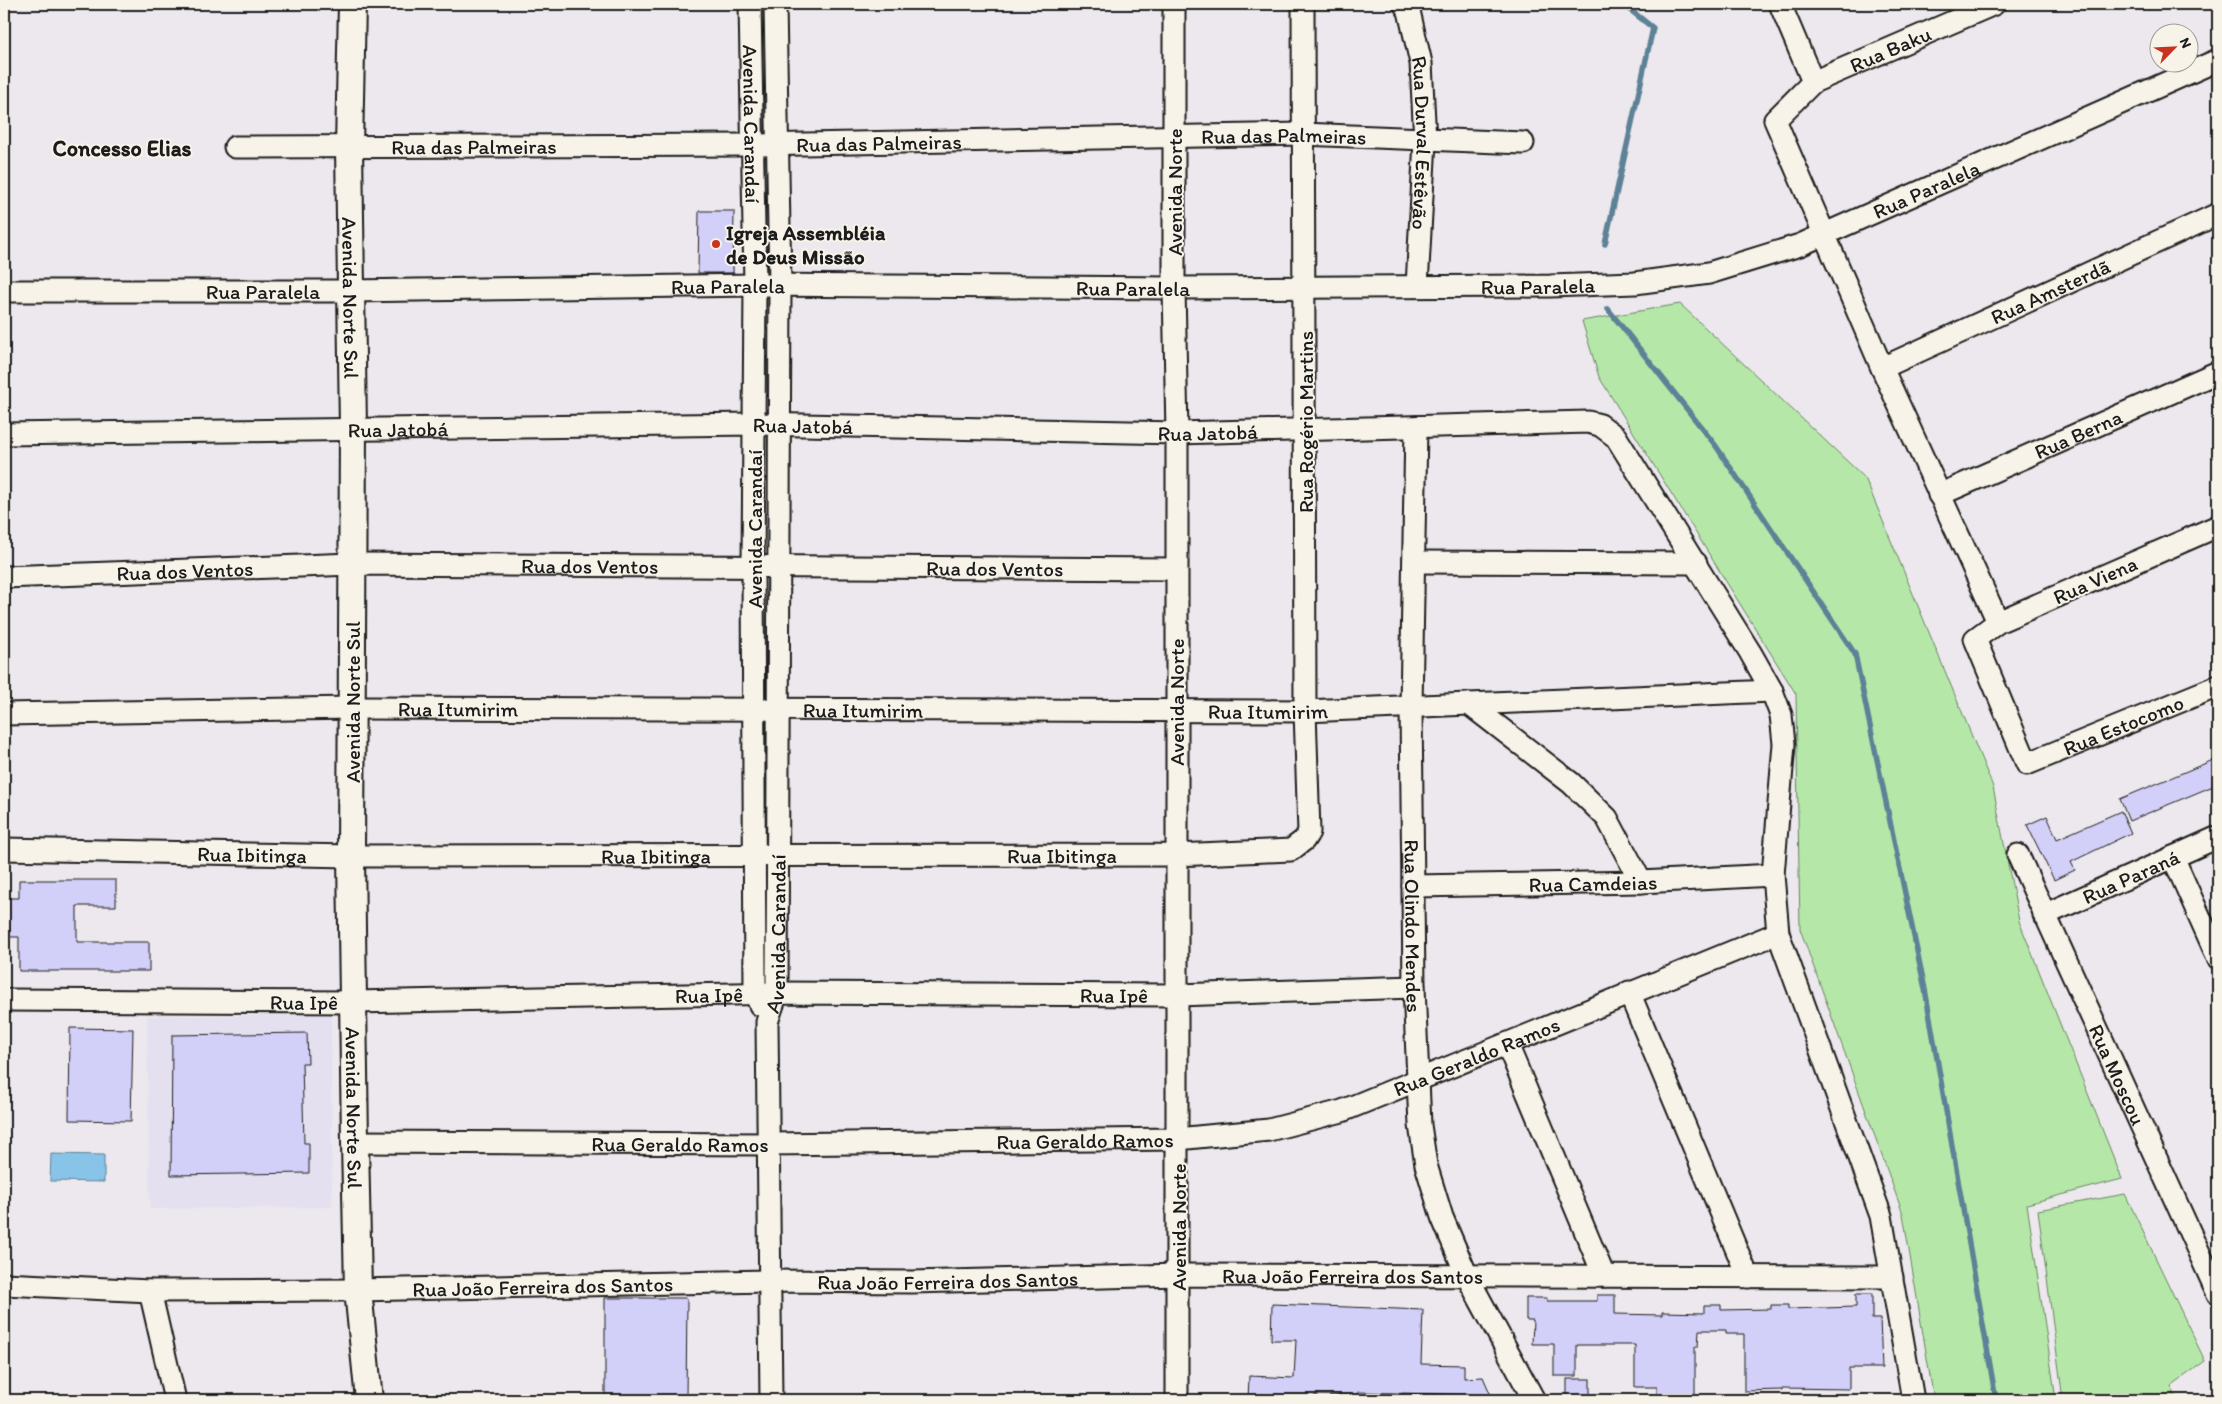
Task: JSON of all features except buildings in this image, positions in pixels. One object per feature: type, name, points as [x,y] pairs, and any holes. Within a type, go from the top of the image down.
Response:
[{"type":"street","name":"Avenida Norte Sul","points":[[352,4],[350,291],[354,428],[351,856],[355,1002],[358,1290],[369,1400]]},
{"type":"street","name":"Avenida Carandaí","points":[[750,4],[755,285],[753,567],[755,993],[768,1022]]},
{"type":"street","name":"Avenida Carandaí","points":[[771,1400],[768,1281],[768,1022],[777,992],[779,710],[780,285],[775,4]]},
{"type":"street","name":"Avenida Norte","points":[[1174,4],[1179,1275],[1177,1400]]},
{"type":"street","name":"Rua Rogério Martins","points":[[1303,4],[1305,710],[1309,832],[1304,840]]},
{"type":"street","name":"Rua Durval Estêvão","points":[[1404,4],[1409,11],[1421,62],[1425,141],[1418,286]]},
{"type":"street","points":[[1780,4],[1813,82],[1776,120],[1882,368],[1998,622]]},
{"type":"street","name":"Rua Baku","points":[[1813,82],[1994,4]]},
{"type":"street","name":"Rua Paralela","points":[[4,291],[350,291],[755,285],[1174,288],[1550,286],[1635,283],[1709,273],[1800,245],[2218,60]]},
{"type":"street","name":"Rua das Palmeiras","points":[[235,147],[753,145],[1302,134],[1425,141],[1523,143]]},
{"type":"street","name":"Rua Amsterdã","points":[[1882,368],[2218,214]]},
{"type":"street","name":"Rua Berna","points":[[1939,495],[2218,372]]},
{"type":"street","name":"Rua Jatobá","points":[[4,434],[754,424],[1177,433],[1588,422],[1600,425],[1616,438],[1696,564]]},
{"type":"street","name":"Rua Olindo Mendes","points":[[1416,427],[1411,707],[1414,988],[1420,1125],[1426,1165],[1442,1217],[1466,1276],[1534,1400]]},
{"type":"street","name":"Rua Viena","points":[[2028,764],[1975,639],[1998,622],[2218,526]]},
{"type":"street","points":[[1414,562],[1696,564],[1772,691],[1781,715],[1784,744],[1773,875],[1778,933],[1881,1216],[1913,1400]]},
{"type":"street","name":"Rua dos Ventos","points":[[4,578],[352,564],[1175,569]]},
{"type":"street","name":"Rua Estocomo","points":[[2028,764],[2218,686]]},
{"type":"street","name":"Rua Itumirim","points":[[4,714],[353,708],[1305,710],[1772,691]]},
{"type":"street","points":[[1469,704],[1571,783],[1607,818],[1641,882]]},
{"type":"street","name":"Rua Paraná","points":[[2044,915],[2218,837]]},
{"type":"street","name":"Rua Ibitinga","points":[[4,850],[351,856],[1176,855],[1291,850],[1304,840]]},
{"type":"street","name":"Rua Moscou","points":[[2018,855],[2218,1294]]},
{"type":"street","points":[[2173,857],[2218,958]]},
{"type":"street","name":"Rua Camdeias","points":[[1413,886],[1641,882],[1773,875]]},
{"type":"street","name":"Rua Geraldo Ramos","points":[[355,1142],[769,1144],[1178,1139],[1269,1130],[1308,1121],[1342,1110],[1778,933]]},
{"type":"street","name":"Rua Ipê","points":[[4,1000],[355,1002],[777,992],[1178,995],[1414,988]]},
{"type":"street","points":[[1629,992],[1748,1276]]},
{"type":"street","points":[[1507,1044],[1604,1276]]},
{"type":"street","name":"Rua João Ferreira dos Santos","points":[[4,1284],[150,1291],[358,1290],[768,1281],[912,1282],[1179,1275],[1892,1277]]},
{"type":"street","points":[[150,1291],[175,1400]]},
{"type":"shaded area","points":[[331,1015],[332,1207],[150,1209],[147,1016]]},
{"type":"green space","points":[[1680,304],[1865,478],[1993,787],[2019,921],[2122,1179],[2027,1204],[2056,1400],[1934,1400],[1903,1214],[1800,929],[1796,694],[1599,377],[1582,321]]},
{"type":"green space","points":[[2125,1194],[2205,1361],[2171,1386],[2177,1400],[2063,1400],[2038,1210]]},
{"type":"water","points":[[51,1154],[104,1155],[104,1182],[50,1181]]},
{"type":"waterway","points":[[1605,244],[1653,28],[1623,4]]},
{"type":"waterway","points":[[1608,309],[1716,446],[1855,654],[1925,989],[1996,1400]]},
{"type":"place","name":"Igreja Assembléia de Deus Missão","points":[[716,244]]},
{"type":"district","name":"Concesso Elias","points":[[122,148]]}]
